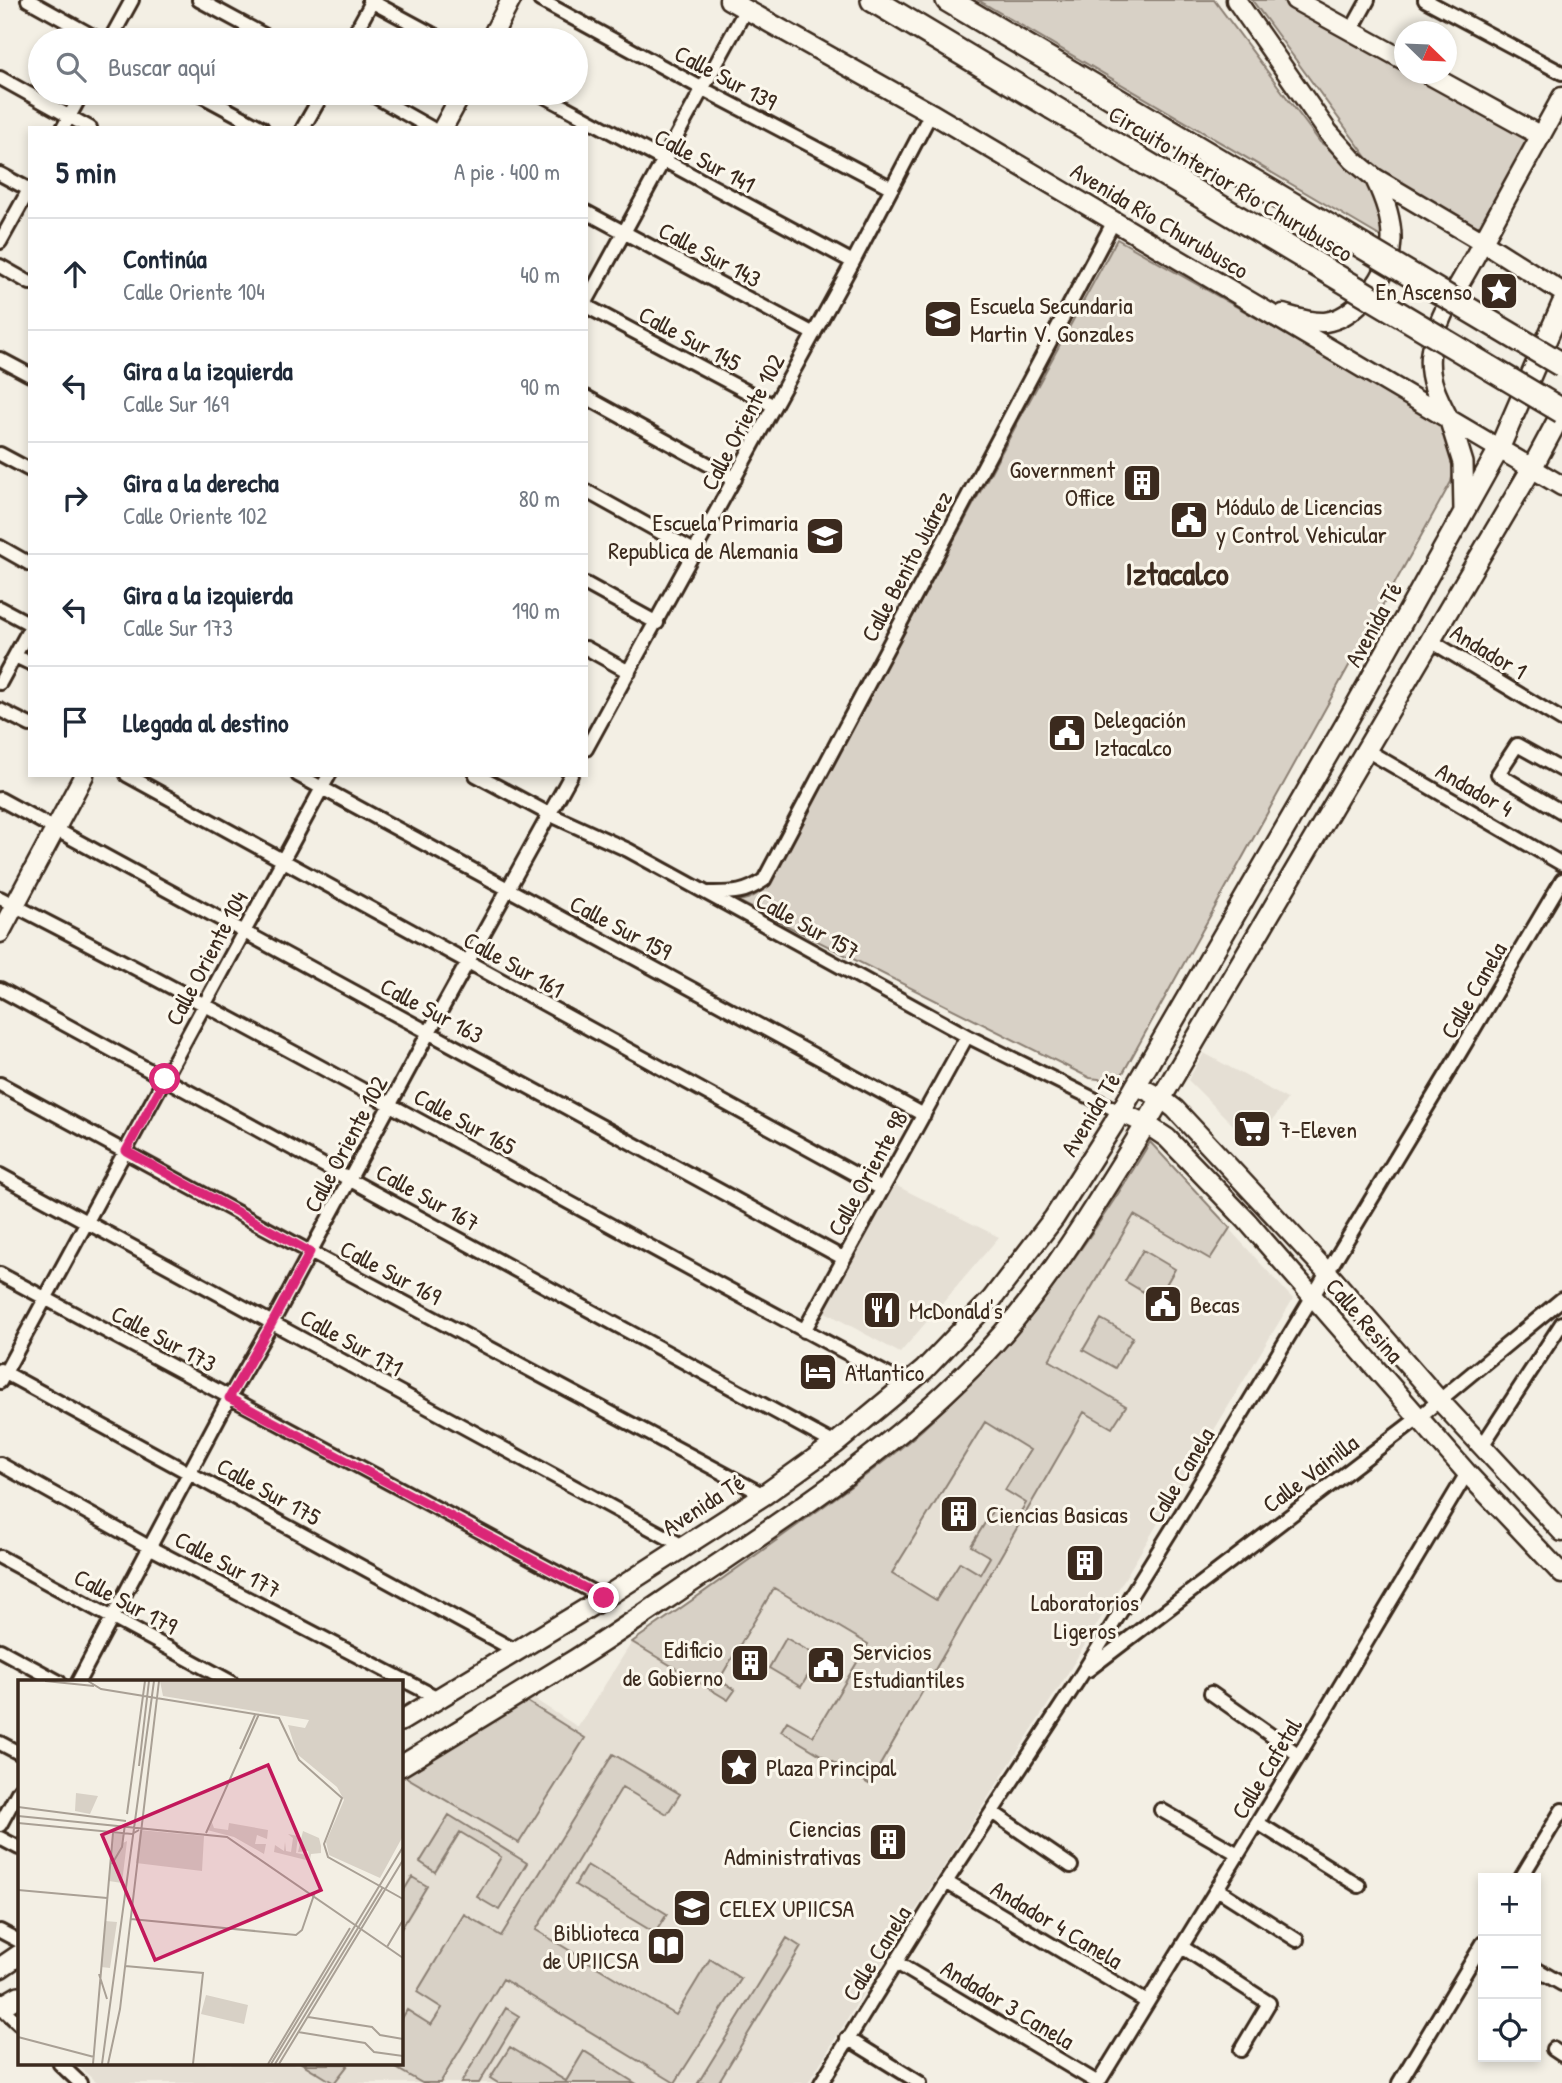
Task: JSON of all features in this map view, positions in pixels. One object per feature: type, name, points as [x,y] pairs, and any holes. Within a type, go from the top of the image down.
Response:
[{"type":"highway","name":"Circuito Interior Río Churubusco","points":[[873,0],[1562,411]]},
{"type":"highway","name":"Circuito Interior Río Churubusco","points":[[948,0],[1562,365]]},
{"type":"main road","points":[[496,28],[511,0]]},
{"type":"main road","name":"Avenida Río Churubusco","points":[[729,0],[931,113],[1562,486]]},
{"type":"main road","points":[[1236,0],[1328,132],[1347,154],[1375,178],[1562,292]]},
{"type":"main road","points":[[1295,0],[1394,54]]},
{"type":"main road","points":[[1446,84],[1541,136]]},
{"type":"main road","points":[[1464,512],[1463,463],[1450,421],[1432,383],[1430,354],[1440,323],[1562,97]]},
{"type":"main road","points":[[444,126],[455,105]]},
{"type":"main road","points":[[1266,311],[1313,322],[1325,322],[1350,312],[1371,292],[1385,270],[1393,237],[1387,207],[1375,178]]},
{"type":"main road","name":"Avenida Té","points":[[402,1720],[604,1598],[764,1494],[835,1444],[907,1385],[978,1316],[1054,1218],[1136,1085],[1333,747],[1499,449],[1562,304]]},
{"type":"main road","points":[[402,1765],[578,1658],[792,1515],[863,1464],[972,1368],[1018,1316],[1080,1231],[1146,1124],[1532,468],[1562,411]]},
{"type":"main road","points":[[0,933],[8,902],[55,830],[83,777]]},
{"type":"main road","name":"Calle Resina","points":[[1136,1085],[1175,1109],[1328,1273],[1439,1400],[1562,1532]]},
{"type":"main road","name":"Calle Resina","points":[[1120,1112],[1167,1138],[1246,1220],[1467,1473],[1562,1574]]},
{"type":"main road","points":[[0,1968],[18,1956]]},
{"type":"main road","points":[[0,2006],[18,1997]]},
{"type":"street","points":[[28,0],[78,28]]},
{"type":"street","points":[[117,28],[132,0]]},
{"type":"street","points":[[198,0],[250,28]]},
{"type":"street","name":"Calle Sur 139","points":[[540,0],[892,188]]},
{"type":"street","points":[[1351,31],[1368,0]]},
{"type":"street","points":[[1424,0],[1562,73]]},
{"type":"street","points":[[357,28],[371,1],[421,28]]},
{"type":"street","points":[[588,300],[746,9]]},
{"type":"street","points":[[0,78],[28,97]]},
{"type":"street","points":[[40,105],[66,122],[75,105]]},
{"type":"street","points":[[219,105],[258,126]]},
{"type":"street","points":[[304,126],[316,105]]},
{"type":"street","points":[[390,105],[427,126]]},
{"type":"street","name":"Calle Sur 141","points":[[561,105],[853,262]]},
{"type":"street","name":"Calle Oriente 102","points":[[588,746],[696,552],[931,113]]},
{"type":"street","points":[[0,174],[28,189]]},
{"type":"street","points":[[0,242],[28,192]]},
{"type":"street","name":"Calle Sur 143","points":[[588,213],[814,334]]},
{"type":"street","name":"Calle Benito Juárez","points":[[709,893],[750,890],[764,880],[1114,221]]},
{"type":"street","points":[[0,266],[28,282]]},
{"type":"street","name":"Calle Sur 145","points":[[588,305],[774,406]]},
{"type":"street","points":[[0,359],[28,374]]},
{"type":"street","points":[[588,398],[735,479]]},
{"type":"street","points":[[0,454],[28,469]]},
{"type":"street","points":[[588,492],[696,552]]},
{"type":"street","points":[[0,547],[28,563]]},
{"type":"street","points":[[588,585],[657,622]]},
{"type":"street","points":[[0,608],[28,625]]},
{"type":"street","points":[[0,683],[28,630]]},
{"type":"street","name":"Andador 1","points":[[1431,641],[1562,720]]},
{"type":"street","points":[[588,649],[629,672]]},
{"type":"street","points":[[15,656],[28,662]]},
{"type":"street","points":[[0,710],[28,724]]},
{"type":"street","points":[[1562,770],[1517,745],[1498,774],[1562,812]]},
{"type":"street","name":"Andador 4","points":[[1366,750],[1562,864]]},
{"type":"street","name":"Calle Sur 161","points":[[131,777],[882,1189]]},
{"type":"street","name":"Calle Sur 159","points":[[302,777],[924,1115]]},
{"type":"street","name":"Calle Oriente 104","points":[[2,1375],[88,1222],[328,777]]},
{"type":"street","name":"Calle Sur 157","points":[[480,777],[549,814],[628,850],[967,1036],[1120,1112]]},
{"type":"street","name":"Calle Oriente 102","points":[[79,1680],[229,1398],[570,777]]},
{"type":"street","name":"Calle Sur 163","points":[[0,799],[843,1258]]},
{"type":"street","name":"Calle Canela","points":[[821,2083],[895,1962],[1080,1677],[1182,1513],[1562,880]]},
{"type":"street","name":"Calle Sur 165","points":[[8,902],[205,1004],[907,1385]]},
{"type":"street","name":"Calle Sur 167","points":[[0,989],[835,1444]]},
{"type":"street","name":"Calle Oriente 98","points":[[804,1331],[967,1036]]},
{"type":"street","name":"Calle Sur 169","points":[[0,1084],[764,1494]]},
{"type":"street","name":"Calle Sur 171","points":[[0,1175],[683,1546]]},
{"type":"street","name":"Calle Sur 173","points":[[0,1274],[604,1598]]},
{"type":"street","name":"Calle Vainilla","points":[[1080,1677],[1418,1418],[1562,1299]]},
{"type":"street","points":[[1482,1446],[1562,1323]]},
{"type":"street","name":"Calle Sur 175","points":[[2,1375],[189,1472],[516,1651]]},
{"type":"street","name":"Calle Sur 177","points":[[0,1464],[149,1547],[438,1698]]},
{"type":"street","name":"Calle Cafetal","points":[[1098,2083],[1299,1755],[1467,1473]]},
{"type":"street","name":"Calle Sur 179","points":[[0,1557],[227,1680]]},
{"type":"street","points":[[0,1650],[55,1680]]},
{"type":"street","points":[[1211,1693],[1299,1755]]},
{"type":"street","points":[[0,1743],[18,1752]]},
{"type":"street","points":[[0,1825],[18,1792]]},
{"type":"street","points":[[1161,1810],[1238,1854]]},
{"type":"street","points":[[1524,1873],[1562,1810]]},
{"type":"street","points":[[992,1812],[1071,1866]]},
{"type":"street","points":[[1258,1822],[1359,1886]]},
{"type":"street","points":[[0,1838],[18,1847]]},
{"type":"street","name":"Andador 4 Canela","points":[[946,1882],[1147,2002]]},
{"type":"street","points":[[1217,1889],[1297,1940]]},
{"type":"street","points":[[0,1931],[18,1940]]},
{"type":"street","points":[[1182,1947],[1269,2003],[1241,2050]]},
{"type":"street","points":[[1399,2083],[1478,1951]]},
{"type":"street","name":"Andador 3 Canela","points":[[895,1962],[1098,2083]]},
{"type":"street","points":[[1541,1972],[1562,1984]]},
{"type":"street","points":[[0,2006],[18,2023]]},
{"type":"street","points":[[847,2038],[920,2083]]},
{"type":"street","points":[[62,2066],[80,2083]]},
{"type":"shaded area","points":[[978,0],[1214,0],[1320,142],[1386,189],[1388,241]]},
{"type":"shaded area","points":[[1252,0],[1287,0],[1394,56],[1394,84],[1447,84],[1534,129],[1482,229],[1377,171]]},
{"type":"shaded area","points":[[1117,239],[1313,350],[1430,412],[1447,429],[1456,460],[1451,482],[1123,1073],[1111,1079],[1104,1079],[1090,1078],[738,901],[756,895],[769,882]]},
{"type":"shaded area","points":[[1204,1053],[1287,1099],[1255,1147],[1188,1080]]},
{"type":"shaded area","points":[[1150,1142],[1293,1299],[1063,1681],[808,2083],[97,2083],[78,2066],[402,2066],[402,1772],[526,1694],[578,1727],[632,1642],[879,1467],[923,1429],[982,1372],[1060,1281]]},
{"type":"shaded area","points":[[1150,1142],[1230,1228],[1210,1259],[1134,1215],[1049,1360],[1126,1406],[1112,1428],[1084,1412],[869,1784],[781,1731],[787,1721],[813,1736],[868,1644],[774,1588],[719,1680],[735,1690],[728,1700],[632,1642],[851,1486],[923,1429],[989,1364],[1019,1329],[1075,1258]],"holes":[[[985,1422],[1030,1450],[1005,1490],[1026,1503],[1015,1521],[994,1508],[971,1546],[990,1557],[980,1574],[960,1562],[936,1600],[892,1573]]]},
{"type":"shaded area","points":[[887,1181],[999,1237],[900,1353],[818,1308]]},
{"type":"shaded area","points":[[1143,1250],[1175,1269],[1157,1300],[1125,1281]]},
{"type":"shaded area","points":[[1101,1319],[1133,1337],[1115,1368],[1083,1350]]},
{"type":"shaded area","points":[[786,1638],[819,1657],[801,1687],[769,1668]]},
{"type":"shaded area","points":[[521,1698],[585,1738],[519,1843],[402,1773]]},
{"type":"shaded area","points":[[613,1754],[680,1794],[667,1814],[622,1787],[536,1930],[676,2015],[710,1959],[741,1979],[675,2083],[503,1979],[440,2083],[422,2083],[392,2066],[402,2066],[402,2018],[407,2010],[431,2025],[442,2008],[417,1992],[464,1914],[501,1936]]},
{"type":"shaded area","points":[[449,1815],[527,1863],[499,1910],[477,1897],[501,1857],[460,1832],[435,1872],[420,1862]]},
{"type":"shaded area","points":[[587,1865],[667,1914],[655,1933],[575,1885]]},
{"type":"shaded area","points":[[412,1877],[427,1886],[402,1927],[402,1893]]},
{"type":"shaded area","points":[[787,1938],[801,1947],[718,2083],[698,2083]]},
{"type":"shaded area","points":[[506,2008],[519,2016],[479,2083],[461,2083]]},
{"type":"shaded area","points":[[510,2047],[566,2081],[584,2051],[635,2083],[498,2083],[490,2078]]},
{"type":"shaded area","points":[[306,2066],[347,2066],[334,2083]]},
{"type":"place","name":"En Ascenso","points":[[1499,291]]},
{"type":"place","name":"Escuela Secundaria Martin V. Gonzales","points":[[943,319]]},
{"type":"place","name":"Government Office","points":[[1142,483]]},
{"type":"place","name":"Módulo de Licencias y Control Vehicular","points":[[1189,520]]},
{"type":"place","name":"Escuela Primaria Republica de Alemania","points":[[825,536]]},
{"type":"place","name":"Delegación Iztacalco","points":[[1067,733]]},
{"type":"place","name":"7-Eleven","points":[[1252,1129]]},
{"type":"place","name":"Becas","points":[[1163,1304]]},
{"type":"place","name":"McDonald's","points":[[882,1310]]},
{"type":"place","name":"Atlantico","points":[[818,1372]]},
{"type":"place","name":"Ciencias Basicas","points":[[959,1514]]},
{"type":"place","name":"Laboratorios Ligeros","points":[[1085,1563]]},
{"type":"place","name":"Edificio de Gobierno","points":[[750,1663]]},
{"type":"place","name":"Servicios Estudiantiles","points":[[826,1665]]},
{"type":"place","name":"Plaza Principal","points":[[739,1767]]},
{"type":"place","name":"Ciencias Administrativas","points":[[888,1842]]},
{"type":"place","name":"CELEX UPIICSA","points":[[692,1908]]},
{"type":"place","name":"Biblioteca de UPIICSA","points":[[666,1946]]},
{"type":"district","name":"Iztacalco","points":[[1177,573]]},
{"type":"route","points":[[165,1079],[126,1151],[310,1252],[229,1398],[604,1598]]}]
